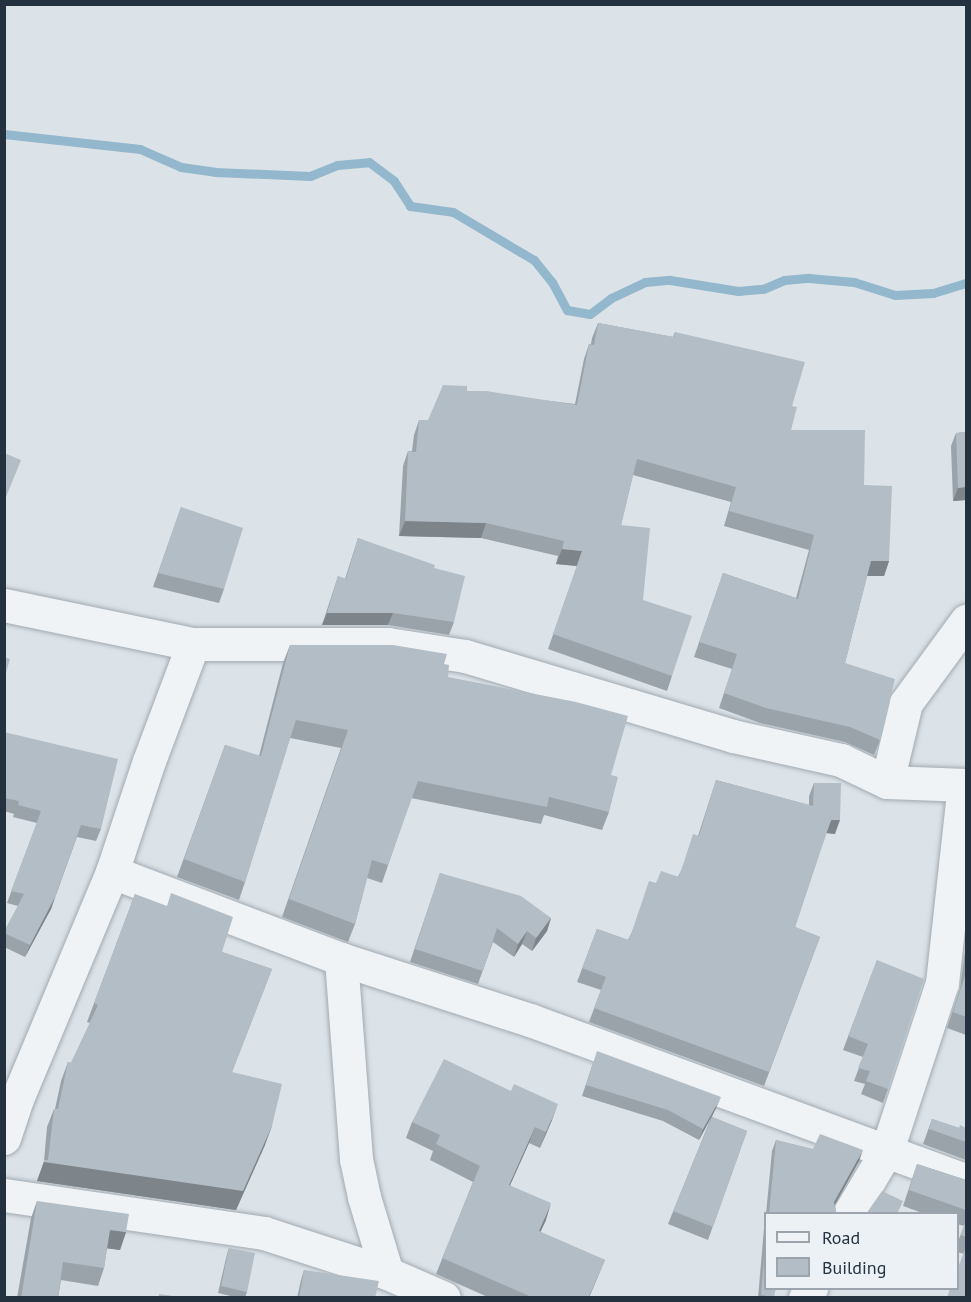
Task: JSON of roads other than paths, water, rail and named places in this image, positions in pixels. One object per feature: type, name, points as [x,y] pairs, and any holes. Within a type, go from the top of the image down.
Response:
[{"type":"street","points":[[4,605],[193,644],[388,644],[465,656],[733,736],[841,760],[887,782],[965,785],[954,987],[887,1150],[850,1212]]},
{"type":"street","points":[[887,782],[906,703],[966,621]]},
{"type":"street","points":[[4,1138],[17,1099],[112,872],[149,761],[193,644]]},
{"type":"street","points":[[112,872],[340,959],[530,1020],[966,1180]]},
{"type":"street","points":[[340,959],[357,1159],[364,1197],[387,1273]]},
{"type":"street","points":[[4,1195],[264,1233],[387,1273],[444,1298]]},
{"type":"waterway","points":[[4,134],[140,149],[181,167],[215,172],[310,176],[337,165],[369,162],[394,181],[410,206],[453,212],[534,260],[552,282],[567,310],[590,314],[611,298],[645,282],[670,280],[738,291],[763,289],[784,280],[809,278],[854,282],[895,295],[933,293],[966,283]]}]
